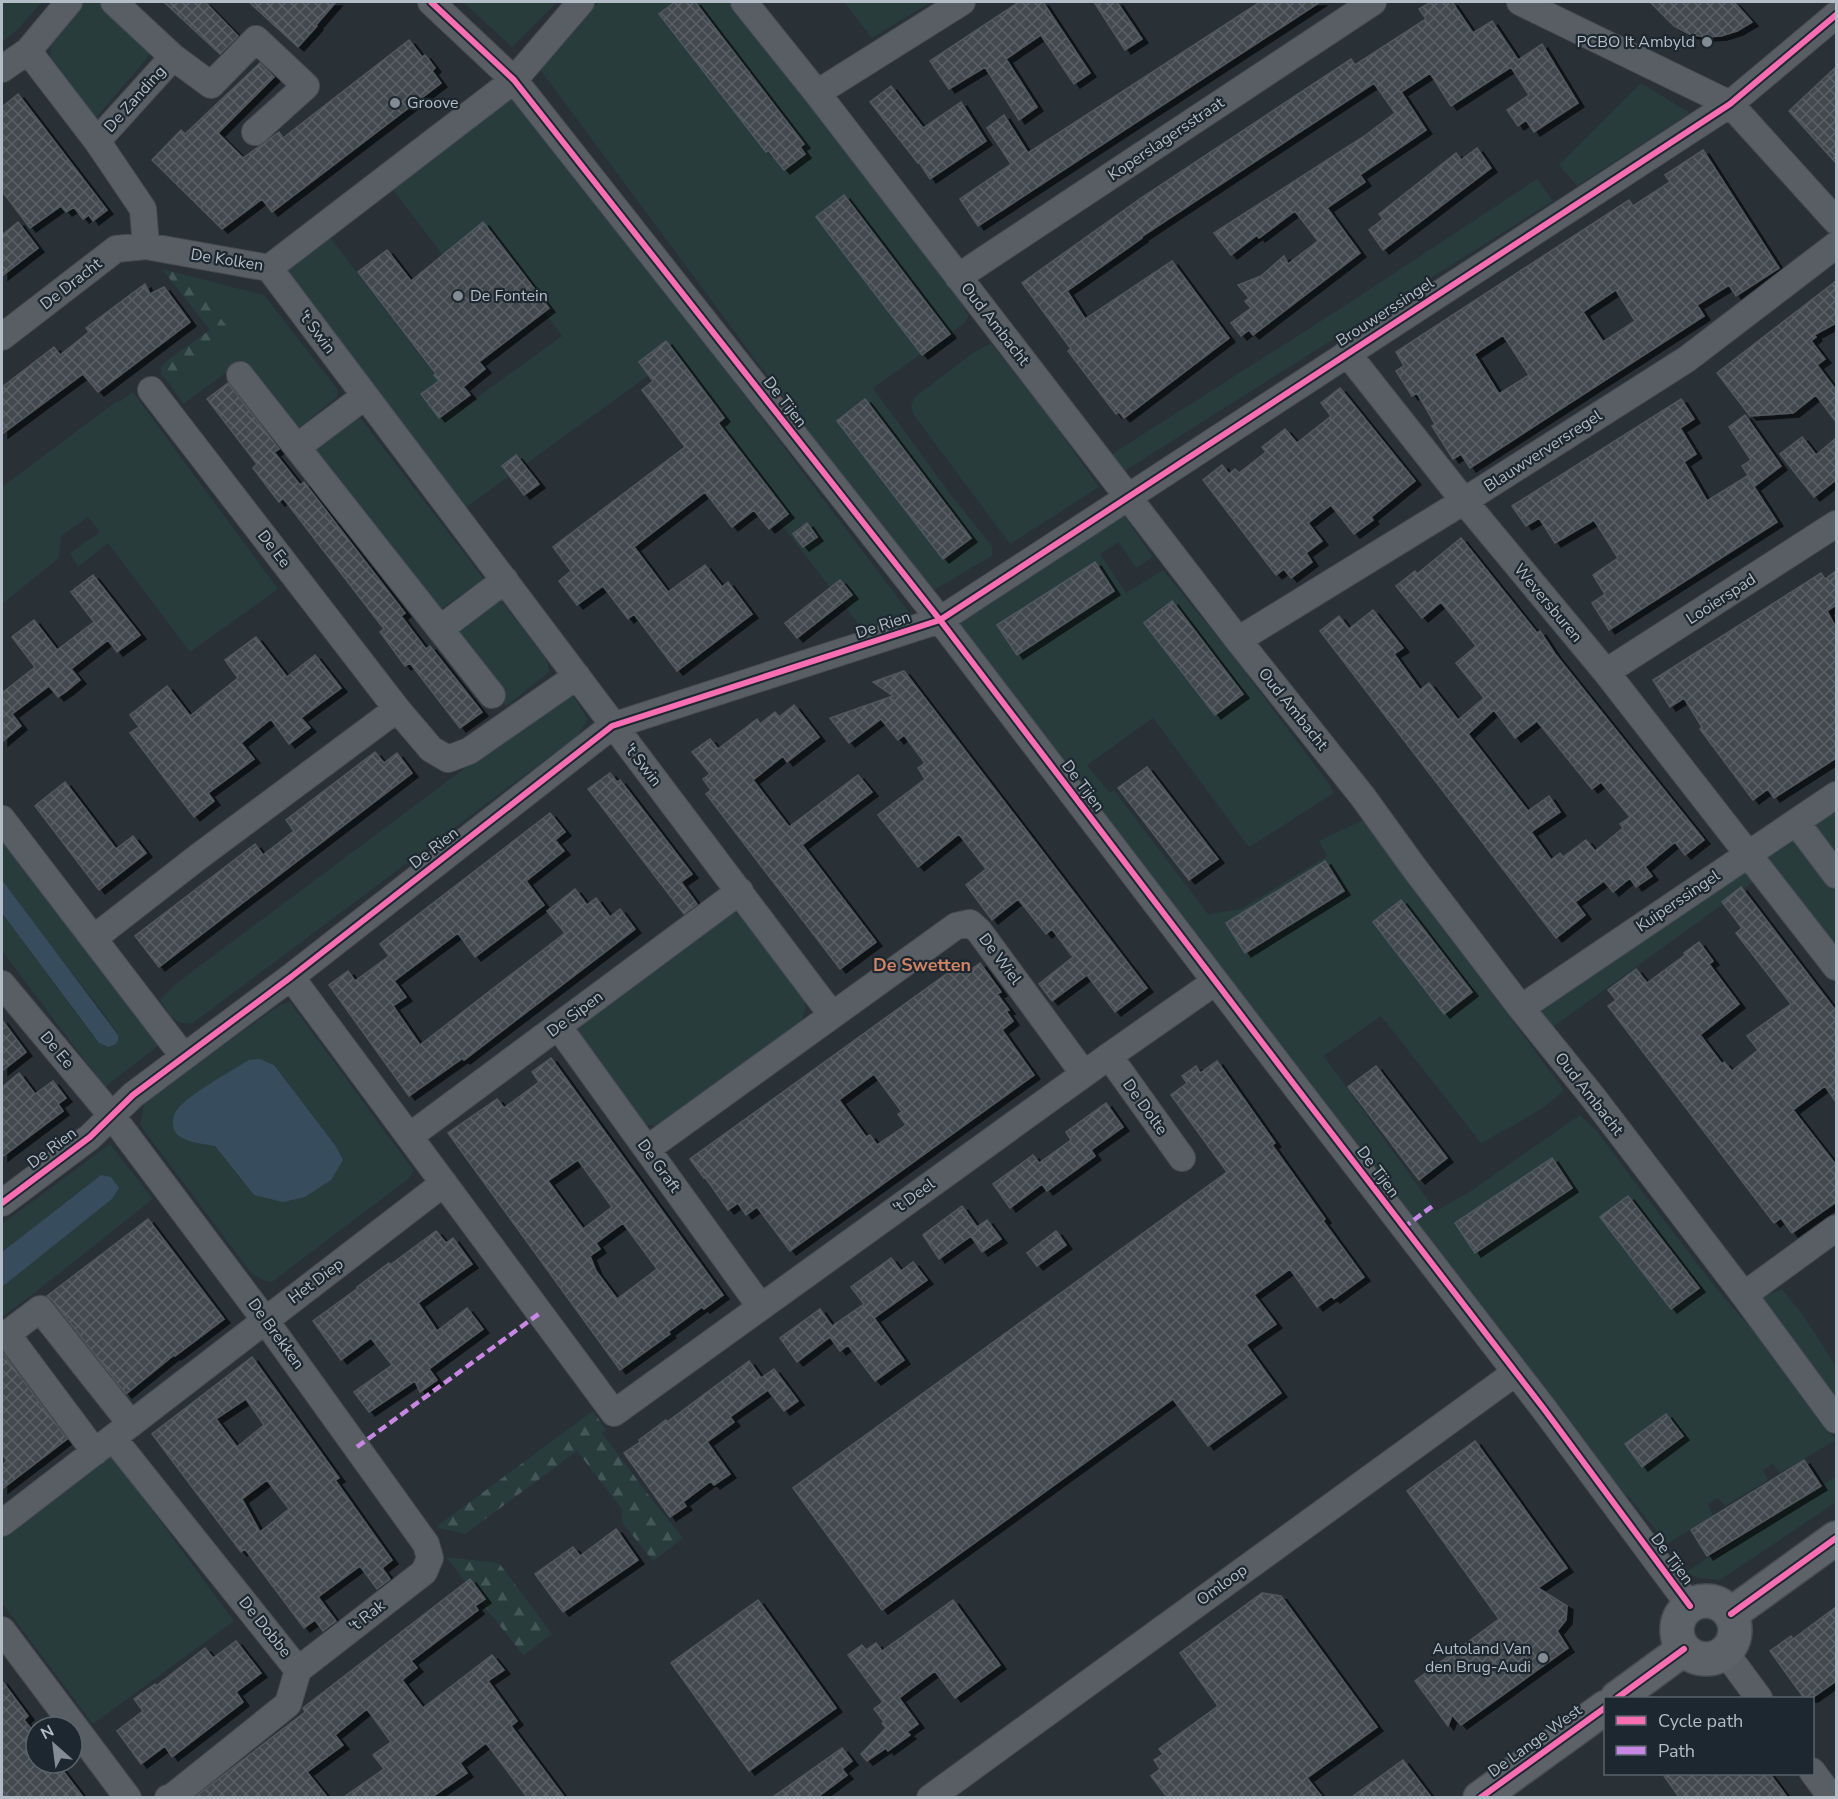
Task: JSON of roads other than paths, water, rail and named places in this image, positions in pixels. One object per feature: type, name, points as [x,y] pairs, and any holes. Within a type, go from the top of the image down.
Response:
[{"type":"street","points":[[2,69],[28,51],[69,2]]},
{"type":"street","name":"De Zanding","points":[[114,2],[173,57],[211,85],[256,39],[306,86],[255,132]]},
{"type":"street","name":"De Tijen","points":[[431,2],[514,80],[940,620],[1544,1409],[1689,1606]]},
{"type":"street","name":"De Kolken","points":[[146,246],[269,268],[514,80],[581,2]]},
{"type":"street","name":"Oud Ambacht","points":[[744,2],[817,93],[1238,640],[1363,796],[1415,869],[1521,1008],[1592,1096],[1836,1420]]},
{"type":"street","points":[[817,93],[962,2]]},
{"type":"street","name":"Koperslagersstraat","points":[[958,277],[1374,2]]},
{"type":"street","points":[[1520,2],[1730,104],[1836,221]]},
{"type":"street","name":"Brouwerssingel","points":[[940,620],[1347,352],[1730,104],[1836,15]]},
{"type":"street","points":[[28,51],[97,141],[143,209],[146,246]]},
{"type":"street","name":"De Zanding","points":[[97,141],[173,57]]},
{"type":"street","name":"Blauwverversregel","points":[[1238,640],[1464,501],[1687,359],[1836,245]]},
{"type":"street","name":"De Dracht","points":[[2,337],[116,249],[146,246]]},
{"type":"street","name":"'t Swin","points":[[269,268],[578,676],[612,726],[740,891]]},
{"type":"street","name":"Weversburen","points":[[1347,352],[1464,501],[1606,672],[1836,967]]},
{"type":"street","points":[[240,375],[492,695]]},
{"type":"street","name":"De Ee","points":[[151,390],[397,709],[431,749],[448,759],[470,751],[578,676]]},
{"type":"street","points":[[297,447],[365,396]]},
{"type":"street","name":"Looierspad","points":[[1606,672],[1836,524]]},
{"type":"street","points":[[440,629],[505,580]]},
{"type":"street","name":"De Rien","points":[[2,1203],[90,1137],[133,1095],[291,977],[612,726],[940,620]]},
{"type":"street","points":[[94,938],[207,850],[397,709]]},
{"type":"street","name":"Kuiperssingel","points":[[1521,1008],[1836,795]]},
{"type":"street","points":[[2,819],[184,1057]]},
{"type":"street","points":[[1796,822],[1836,875]]},
{"type":"street","points":[[740,891],[832,1015]]},
{"type":"street","name":"De Sipen","points":[[410,1136],[740,891]]},
{"type":"street","name":"De Wiel","points":[[648,1149],[956,926],[970,923],[979,931],[1084,1074]]},
{"type":"street","points":[[291,977],[444,1183]]},
{"type":"street","name":"'t Deel","points":[[444,1183],[614,1413],[760,1306],[1215,982]]},
{"type":"street","name":"De Ee","points":[[2,984],[112,1116]]},
{"type":"street","name":"De Graft","points":[[558,1026],[760,1306]]},
{"type":"street","name":"De Dolte","points":[[1109,1056],[1182,1158]]},
{"type":"street","name":"De Brekken","points":[[112,1116],[266,1320],[426,1544],[430,1558]]},
{"type":"street","name":"Het Diep","points":[[2,1523],[444,1183]]},
{"type":"street","points":[[1744,1295],[1836,1228]]},
{"type":"street","points":[[40,1309],[113,1438],[6,1334],[40,1309]]},
{"type":"street","name":"Omloop","points":[[930,1797],[1515,1373]]},
{"type":"street","name":"De Dobbe","points":[[113,1438],[298,1670],[288,1704],[172,1797],[168,1797]]},
{"type":"street","points":[[1731,1614],[1836,1538]]},
{"type":"street","name":"'t Rak","points":[[298,1670],[424,1572],[430,1558]]},
{"type":"street","points":[[1700,1601],[1712,1601],[1723,1606],[1731,1614],[1735,1634],[1725,1652],[1715,1658],[1704,1660],[1693,1657],[1678,1639],[1677,1626],[1681,1615],[1689,1606],[1700,1601]]},
{"type":"street","points":[[2,1630],[128,1797]]},
{"type":"street","points":[[1618,1697],[1684,1649]]},
{"type":"street","points":[[1725,1652],[1758,1697]]},
{"type":"street","name":"De Lange West","points":[[1480,1797],[1604,1708]]},
{"type":"street","points":[[1814,1774],[1832,1797]]},
{"type":"water","points":[[2,880],[118,1035],[116,1044],[109,1047],[99,1043],[2,913]]},
{"type":"water","points":[[260,1059],[274,1065],[335,1145],[343,1160],[331,1180],[305,1197],[283,1202],[254,1195],[215,1146],[183,1138],[177,1134],[173,1125],[176,1111],[189,1098],[249,1060]]},
{"type":"water","points":[[101,1175],[111,1177],[119,1188],[112,1199],[2,1287],[2,1252]]},
{"type":"place","name":"PCBO It Ambyld","points":[[1707,42]]},
{"type":"place","name":"Groove","points":[[395,103]]},
{"type":"place","name":"De Fontein","points":[[458,296]]},
{"type":"place","name":"Autoland Van den Brug-Audi","points":[[1543,1658]]},
{"type":"district","name":"De Swetten","points":[[922,965]]}]
